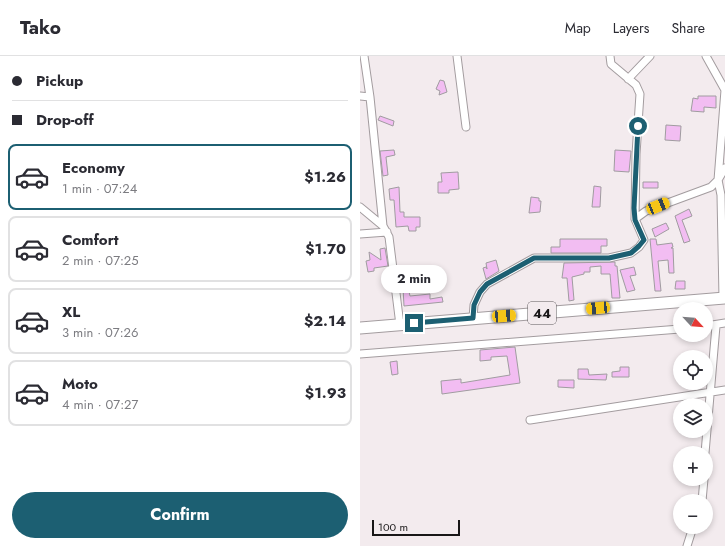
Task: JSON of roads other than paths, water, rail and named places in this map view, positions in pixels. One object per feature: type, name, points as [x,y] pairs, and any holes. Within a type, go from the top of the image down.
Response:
[{"type":"main road","name":"44","points":[[360,328],[724,298]]},
{"type":"street","points":[[364,56],[385,229],[400,325]]},
{"type":"street","points":[[457,56],[466,127]]},
{"type":"street","points":[[473,318],[474,305],[480,292],[487,284],[534,258],[609,258],[631,253],[644,240],[635,220],[636,154],[640,94],[636,85],[611,64],[610,56]]},
{"type":"street","points":[[628,79],[650,56]]},
{"type":"street","points":[[706,56],[724,90],[724,113],[718,180],[723,195],[724,298]]},
{"type":"street","points":[[360,96],[370,96]]},
{"type":"street","points":[[635,220],[646,211],[711,186],[718,180],[725,168]]},
{"type":"street","points":[[360,207],[385,229]]},
{"type":"street","points":[[360,234],[385,229]]},
{"type":"street","points":[[706,446],[716,326],[725,323]]},
{"type":"street","name":"44","points":[[360,354],[673,329]]},
{"type":"street","points":[[530,420],[725,390]]},
{"type":"street","points":[[687,546],[691,534]]}]
